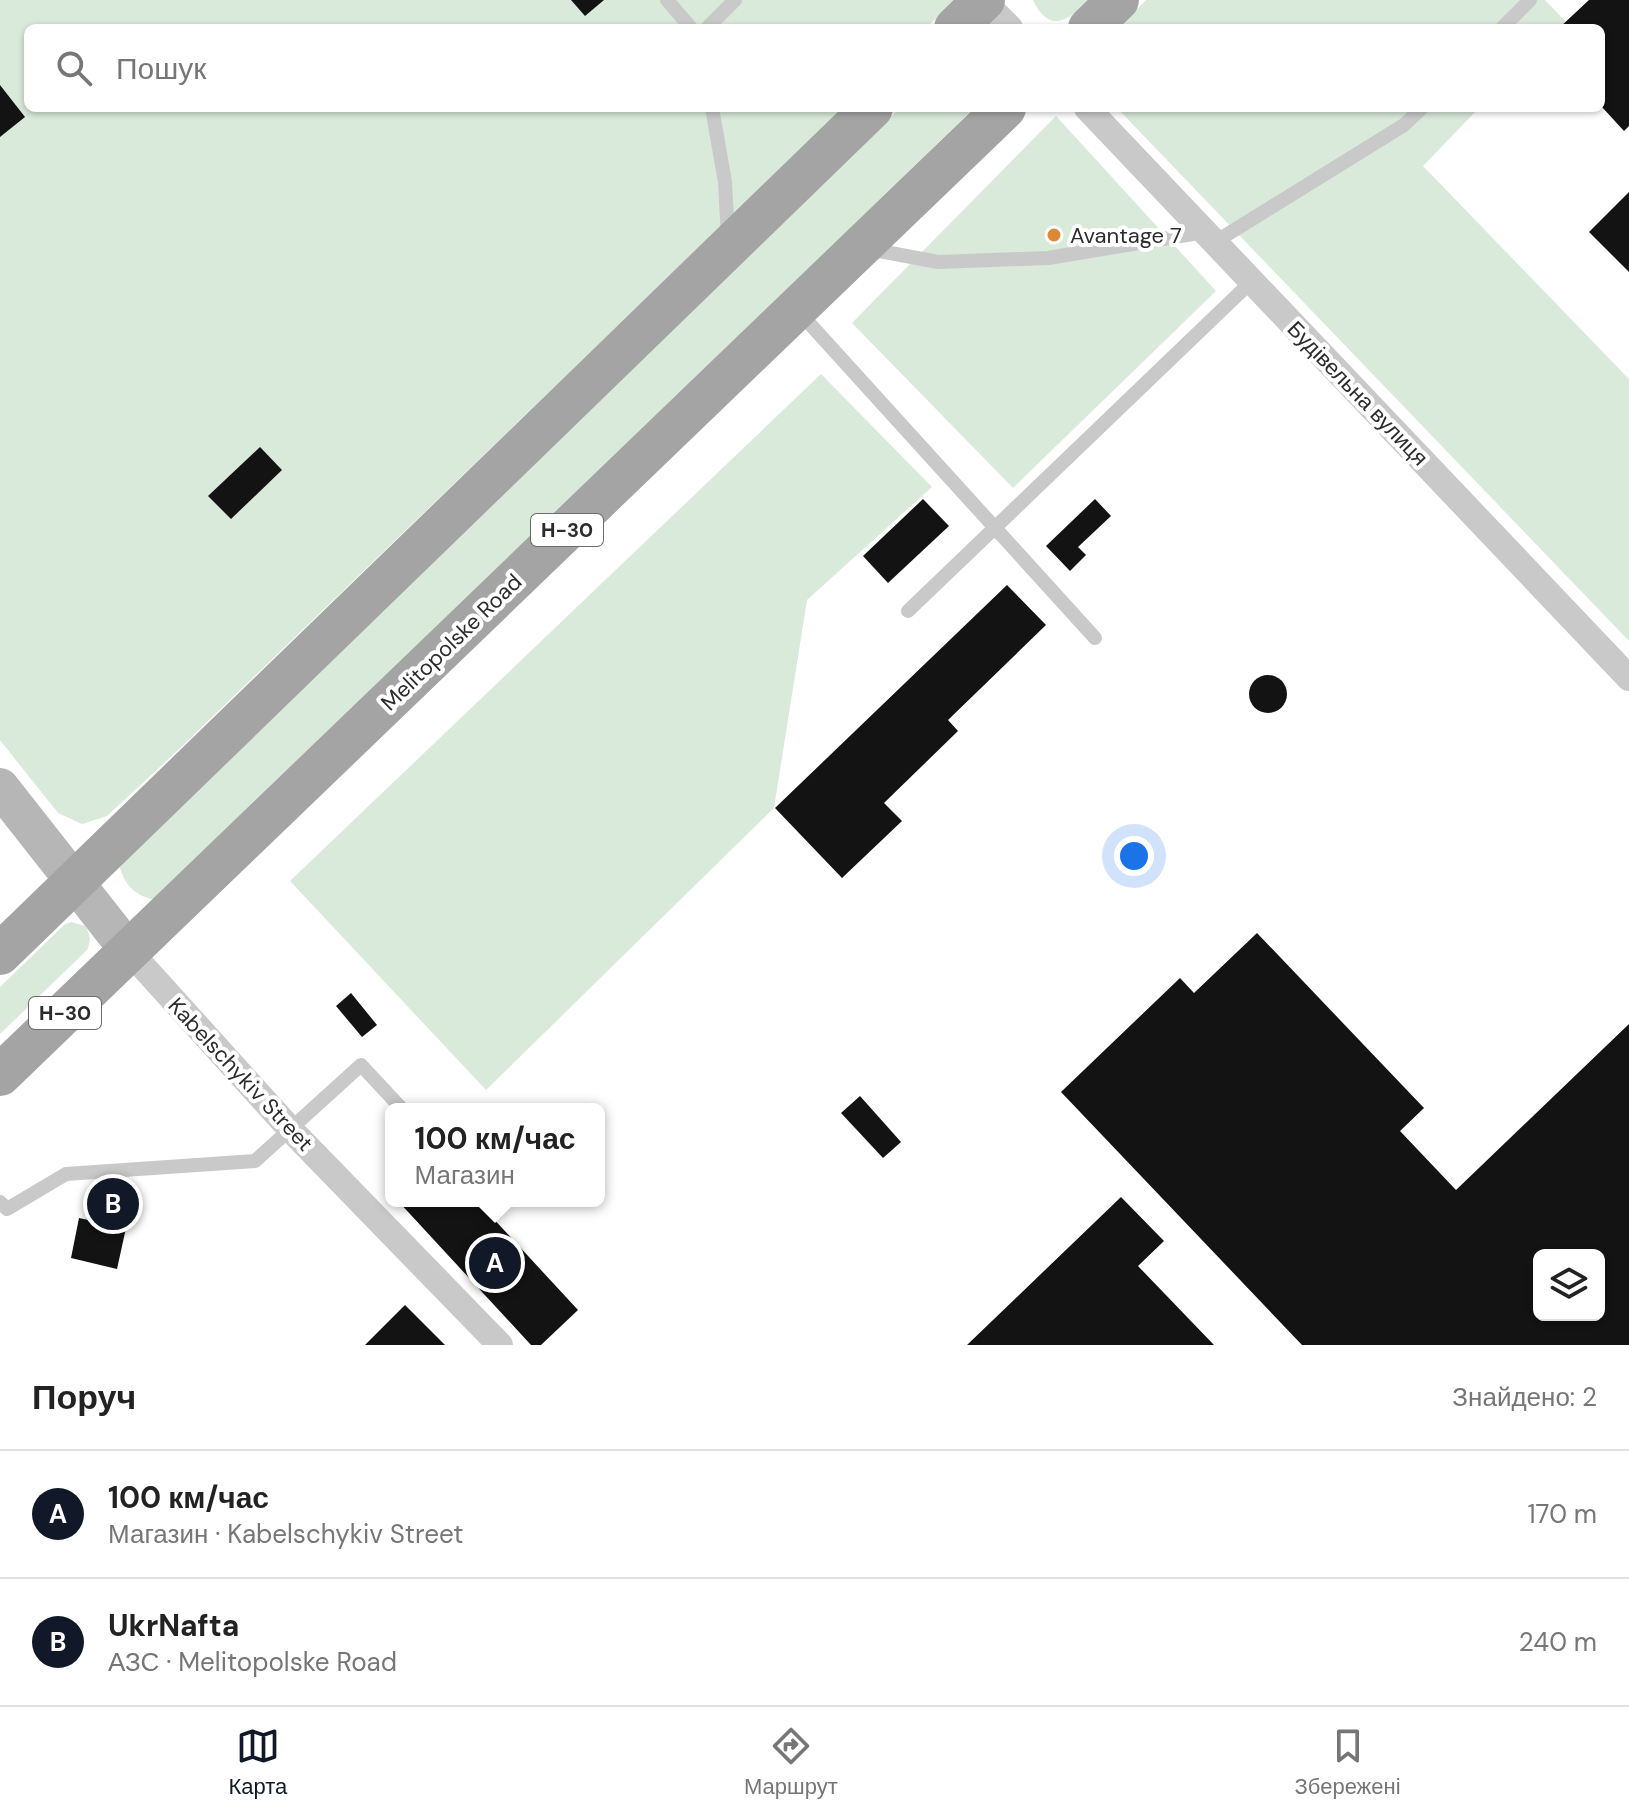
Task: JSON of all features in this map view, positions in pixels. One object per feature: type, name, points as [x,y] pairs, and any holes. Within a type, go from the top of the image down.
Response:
[{"type":"main road","points":[[959,24],[983,0]]},
{"type":"main road","points":[[1093,24],[1118,0]]},
{"type":"main road","points":[[0,954],[868,112]]},
{"type":"main road","name":"Melitopolske Road","points":[[0,1075],[1001,112]]},
{"type":"street","points":[[983,0],[1006,24]]},
{"type":"street","name":"Будівельна вулиця","points":[[1091,112],[1629,678]]},
{"type":"street","name":"Kabelschykiv Street","points":[[0,787],[129,951],[291,1130],[500,1345]]},
{"type":"lane","points":[[667,0],[688,24]]},
{"type":"lane","points":[[711,24],[735,0]]},
{"type":"lane","points":[[1506,24],[1530,0]]},
{"type":"lane","points":[[713,112],[725,182],[729,250]]},
{"type":"lane","points":[[861,247],[938,262],[1048,258],[1210,237],[1404,125],[1418,112]]},
{"type":"lane","points":[[908,611],[1252,281]]},
{"type":"lane","points":[[796,309],[1095,638]]},
{"type":"lane","points":[[0,1202],[7,1209],[66,1174],[255,1161],[361,1065],[396,1103]]},
{"type":"green space","points":[[0,0],[955,0],[930,24],[24,24],[24,112],[839,112],[107,816],[82,824],[58,813],[0,740]]},
{"type":"green space","points":[[1033,0],[1090,0],[1067,18],[1053,21],[1039,11]]},
{"type":"green space","points":[[1146,0],[1545,0],[1566,22],[1564,24],[1122,24]]},
{"type":"green space","points":[[896,112],[970,112],[157,900],[136,893],[124,877],[119,863]]},
{"type":"green space","points":[[1121,112],[1475,112],[1423,166],[1629,379],[1629,641]]},
{"type":"green space","points":[[1056,116],[1216,291],[1013,488],[852,323]]},
{"type":"green space","points":[[821,374],[932,487],[807,600],[774,808],[486,1090],[290,881]]},
{"type":"green space","points":[[71,922],[87,929],[90,938],[87,950],[0,1034],[0,987],[64,925]]},
{"type":"building","points":[[571,0],[604,0],[585,16]]},
{"type":"building","points":[[1589,0],[1629,0],[1629,126],[1624,131],[1605,110],[1605,24],[1563,24]]},
{"type":"building","points":[[0,85],[25,117],[0,137]]},
{"type":"building","points":[[1629,192],[1629,272],[1589,232]]},
{"type":"building","points":[[260,447],[282,470],[231,519],[208,496]]},
{"type":"building","points":[[923,499],[949,526],[888,583],[863,556]]},
{"type":"building","points":[[1095,499],[1111,516],[1078,547],[1086,555],[1070,571],[1046,546]]},
{"type":"building","points":[[1007,585],[1046,625],[948,720],[958,731],[884,803],[902,821],[842,878],[775,808]]},
{"type":"building","points":[[1268,675],[1282,680],[1287,694],[1282,708],[1268,713],[1254,708],[1249,694],[1254,680]]},
{"type":"building","points":[[1257,933],[1424,1108],[1400,1131],[1456,1190],[1629,1024],[1629,1345],[1302,1345],[1061,1092],[1180,978],[1194,993]]},
{"type":"building","points":[[351,993],[377,1025],[362,1037],[336,1006]]},
{"type":"building","points":[[860,1096],[901,1142],[883,1158],[841,1113]]},
{"type":"building","points":[[1121,1197],[1164,1241],[1138,1266],[1214,1345],[967,1345]]},
{"type":"building","points":[[404,1207],[501,1207],[491,1216],[578,1310],[541,1345],[531,1345]]},
{"type":"building","points":[[79,1218],[126,1228],[117,1269],[71,1258]]},
{"type":"building","points":[[405,1305],[445,1345],[365,1345]]},
{"type":"place","name":"Avantage 7","points":[[1054,235]]},
{"type":"place","name":"UkrNafta","points":[[113,1204]]},
{"type":"place","name":"100 км/час","points":[[495,1263]]}]
